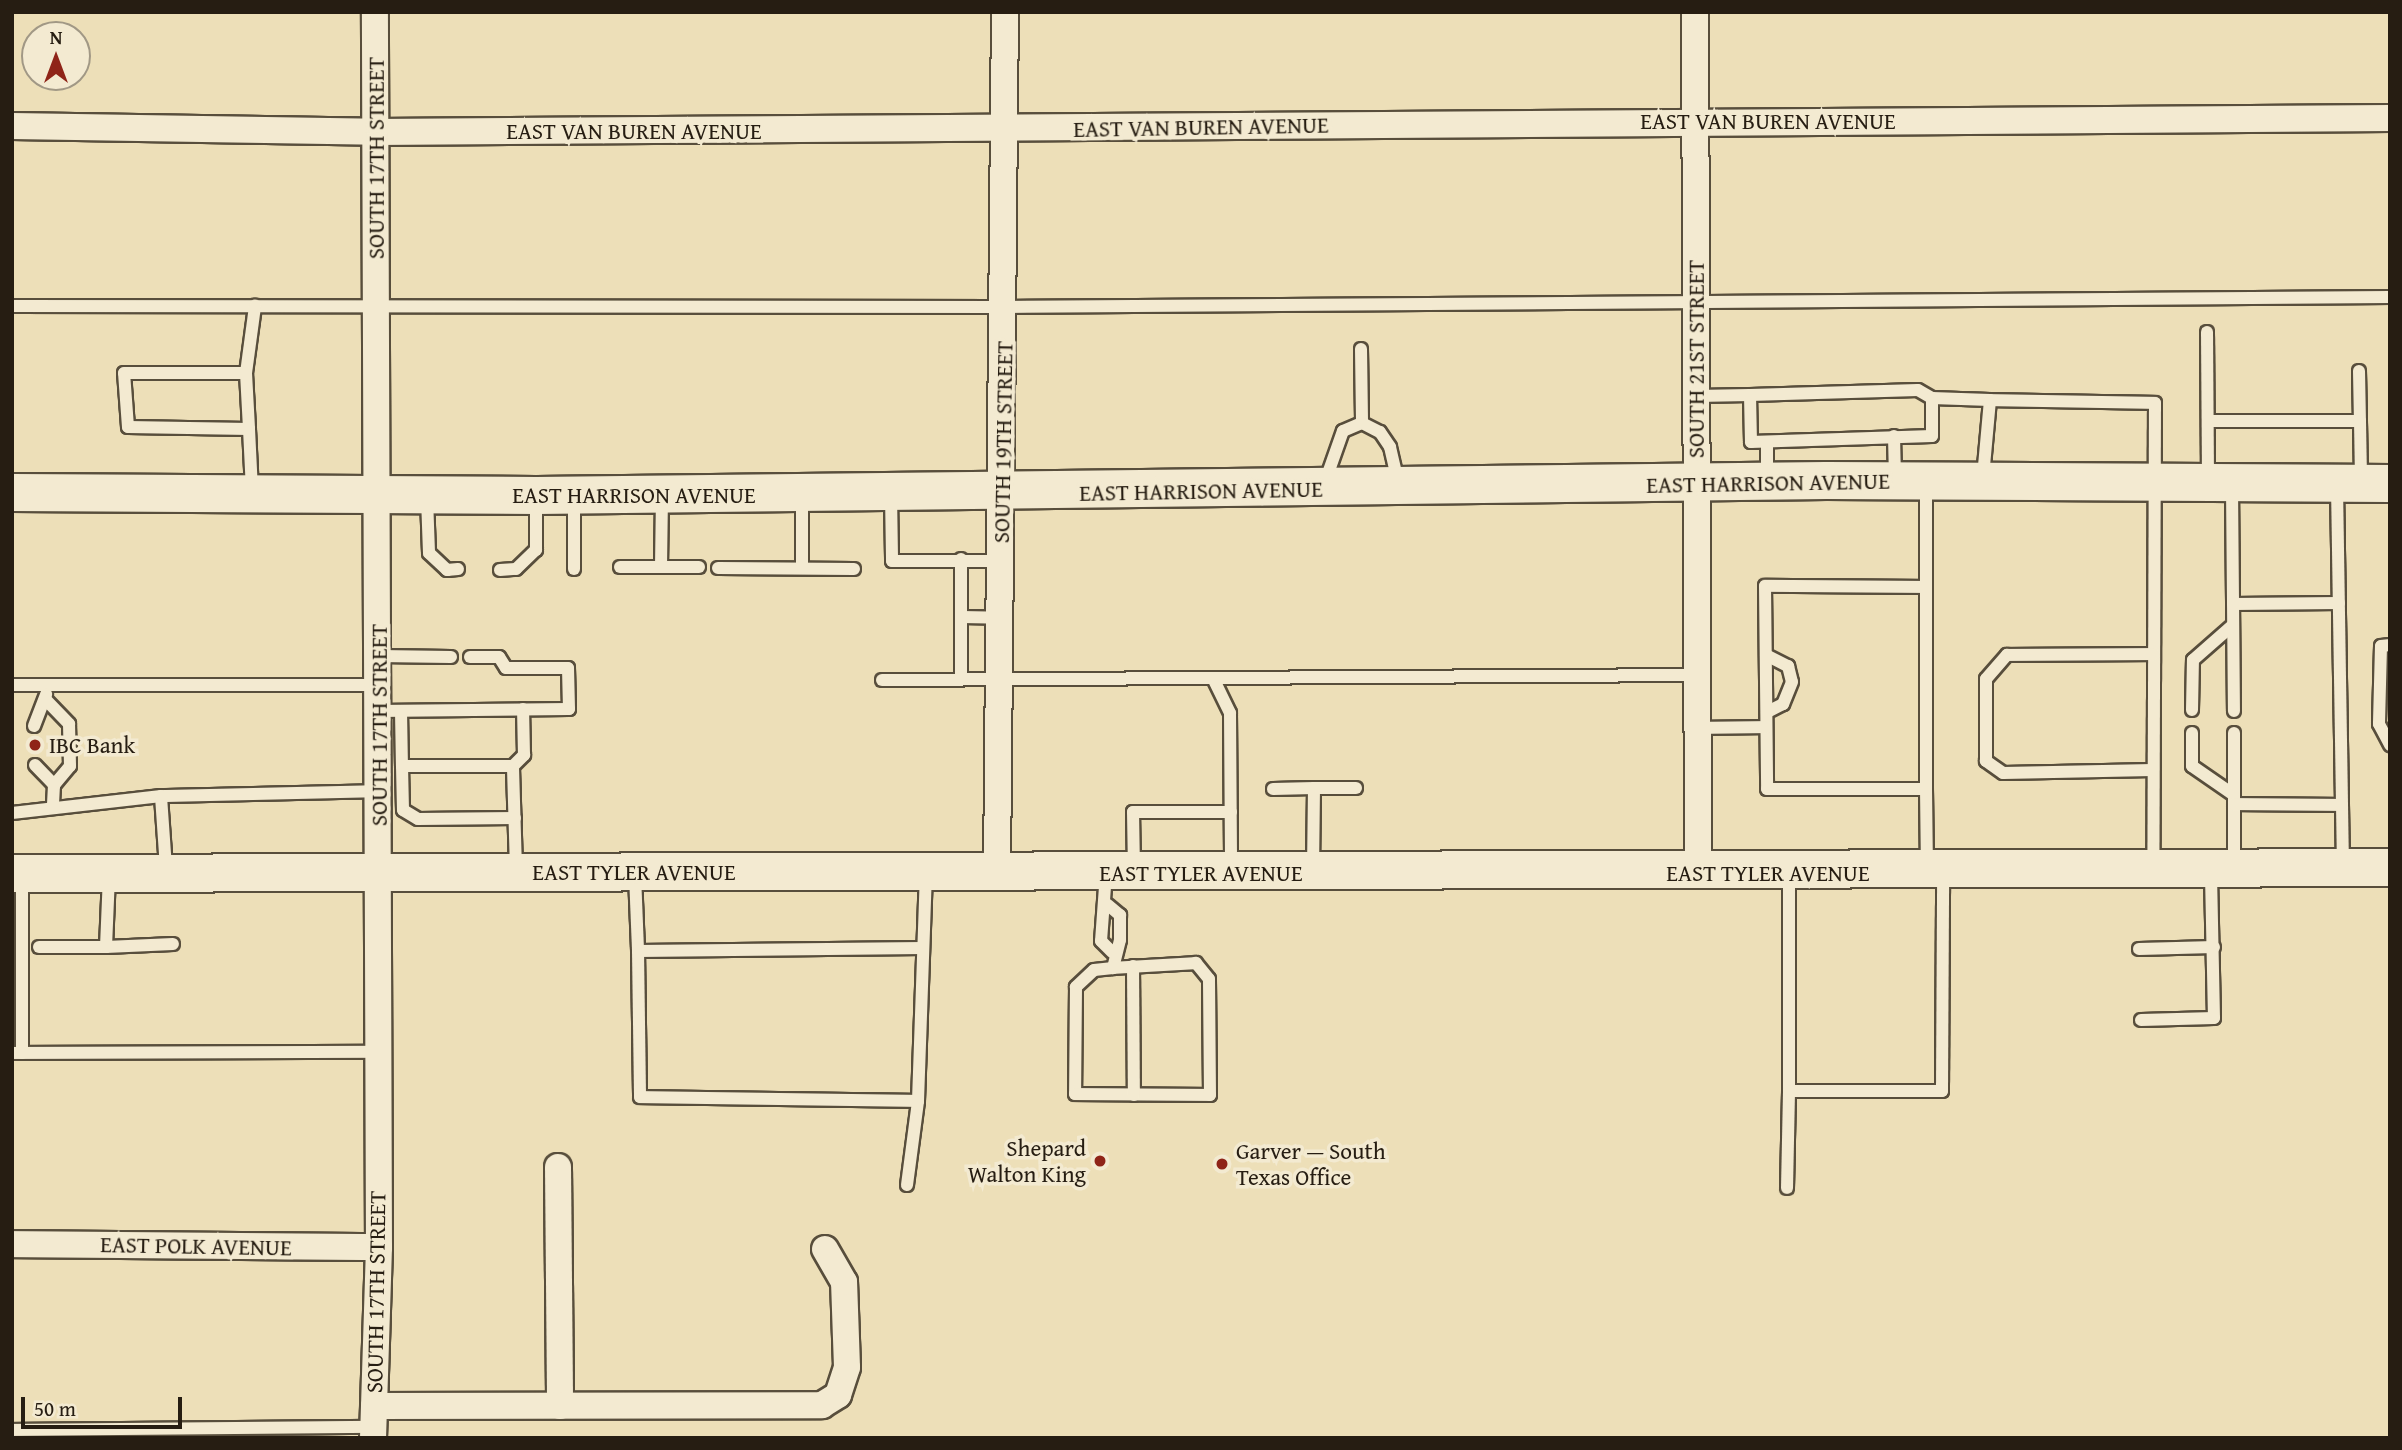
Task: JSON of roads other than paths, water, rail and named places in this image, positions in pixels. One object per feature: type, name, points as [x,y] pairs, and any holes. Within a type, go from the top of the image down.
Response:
[{"type":"main road","name":"EAST HARRISON AVENUE","points":[[12,492],[427,496],[1399,489],[1696,485],[1767,481],[2363,482]]},
{"type":"main road","name":"EAST TYLER AVENUE","points":[[17,873],[997,872],[1116,884],[1231,873],[2222,872],[2390,867]]},
{"type":"street","name":"SOUTH 17TH STREET","points":[[373,1424],[379,1247],[379,791],[386,702],[379,656],[375,12]]},
{"type":"street","name":"SOUTH 19TH STREET","points":[[997,872],[1003,493],[1005,12]]},
{"type":"street","name":"SOUTH 21ST STREET","points":[[1695,12],[1698,873]]},
{"type":"street","name":"EAST VAN BUREN AVENUE","points":[[12,125],[376,132],[2390,118]]},
{"type":"street","points":[[558,1167],[560,1406]]},
{"type":"street","name":"EAST POLK AVENUE","points":[[12,1244],[379,1247]]},
{"type":"street","points":[[373,1424],[560,1406],[822,1405],[838,1395],[846,1367],[844,1282],[825,1249]]},
{"type":"lane","points":[[12,306],[1004,307],[2390,297]]},
{"type":"lane","points":[[252,495],[246,373],[255,306]]},
{"type":"lane","points":[[2207,332],[2208,421],[2220,482],[2233,604],[2234,710]]},
{"type":"lane","points":[[1361,349],[1362,424]]},
{"type":"lane","points":[[2343,870],[2339,603],[2363,482],[2359,371]]},
{"type":"lane","points":[[246,373],[124,373],[128,427],[249,429]]},
{"type":"lane","points":[[1696,396],[1918,390],[1932,398],[2154,403],[2152,872]]},
{"type":"lane","points":[[1751,395],[1751,442],[1932,436],[1932,398]]},
{"type":"lane","points":[[1983,480],[1990,400]]},
{"type":"lane","points":[[2208,421],[2360,421]]},
{"type":"lane","points":[[1323,489],[1335,443],[1343,431],[1362,424],[1380,432],[1390,447],[1399,489]]},
{"type":"lane","points":[[1789,1091],[1942,1091],[1935,873],[1926,789],[1924,587],[1911,480],[1894,436]]},
{"type":"lane","points":[[1767,442],[1767,481]]},
{"type":"lane","points":[[802,494],[802,568]]},
{"type":"lane","points":[[891,494],[892,561],[1002,561]]},
{"type":"lane","points":[[500,570],[516,569],[536,550],[536,495]]},
{"type":"lane","points":[[574,495],[574,569]]},
{"type":"lane","points":[[661,567],[662,495]]},
{"type":"lane","points":[[427,496],[429,553],[447,570],[458,569]]},
{"type":"lane","points":[[961,559],[961,679]]},
{"type":"lane","points":[[621,567],[699,567]]},
{"type":"lane","points":[[718,568],[854,569]]},
{"type":"lane","points":[[1924,587],[1765,586],[1766,727],[1767,789],[1926,789]]},
{"type":"lane","points":[[2233,604],[2339,603]]},
{"type":"lane","points":[[961,617],[1001,618]]},
{"type":"lane","points":[[2192,710],[2193,660],[2233,625]]},
{"type":"lane","points":[[2390,645],[2381,646],[2379,724],[2390,745]]},
{"type":"lane","points":[[2153,770],[2003,773],[1986,761],[1986,679],[2007,655],[2154,654]]},
{"type":"lane","points":[[1766,655],[1788,667],[1791,681],[1783,704],[1767,712]]},
{"type":"lane","points":[[379,656],[451,657]]},
{"type":"lane","points":[[12,685],[569,709],[568,668],[506,668],[499,657],[470,657]]},
{"type":"lane","points":[[882,680],[943,674],[961,679],[1697,675]]},
{"type":"lane","points":[[1213,678],[1230,713],[1231,873]]},
{"type":"lane","points":[[34,726],[47,701],[46,685]]},
{"type":"lane","points":[[47,701],[69,724],[70,766],[54,785],[53,805]]},
{"type":"lane","points":[[386,702],[402,766],[403,810],[418,819],[514,818]]},
{"type":"lane","points":[[402,766],[513,766],[524,755],[523,709]]},
{"type":"lane","points":[[1697,728],[1766,727]]},
{"type":"lane","points":[[2192,733],[2192,766],[2234,799],[2342,805]]},
{"type":"lane","points":[[2141,1020],[2214,1018],[2214,947],[2222,872],[2234,799],[2234,733]]},
{"type":"lane","points":[[35,765],[54,785]]},
{"type":"lane","points":[[513,766],[516,871]]},
{"type":"lane","points":[[1313,873],[1314,788]]},
{"type":"lane","points":[[1273,789],[1356,788]]},
{"type":"lane","points":[[12,813],[53,805],[161,796],[379,791]]},
{"type":"lane","points":[[161,796],[166,872]]},
{"type":"lane","points":[[1112,952],[1101,941],[1100,915],[1116,884],[1133,812],[1231,812]]},
{"type":"lane","points":[[106,947],[109,872]]},
{"type":"lane","points":[[635,872],[639,1097],[918,1101]]},
{"type":"lane","points":[[907,1185],[918,1101],[926,872]]},
{"type":"lane","points":[[17,873],[17,1053],[379,1052]]},
{"type":"lane","points":[[1787,1188],[1789,873]]},
{"type":"lane","points":[[1113,968],[1112,952],[1120,940],[1116,884]]},
{"type":"lane","points":[[38,947],[173,944]]},
{"type":"lane","points":[[2139,949],[2214,947]]},
{"type":"lane","points":[[638,951],[923,948]]},
{"type":"lane","points":[[1196,963],[1209,979],[1210,1095],[1075,1094],[1076,987],[1094,970],[1133,966],[1196,963]]},
{"type":"lane","points":[[1133,966],[1134,1095]]},
{"type":"lane","points":[[12,1430],[373,1424]]},
{"type":"place","name":"IBC Bank","points":[[35,745]]},
{"type":"place","name":"Shepard Walton King","points":[[1100,1161]]},
{"type":"place","name":"Garver — South Texas Office","points":[[1222,1164]]}]
